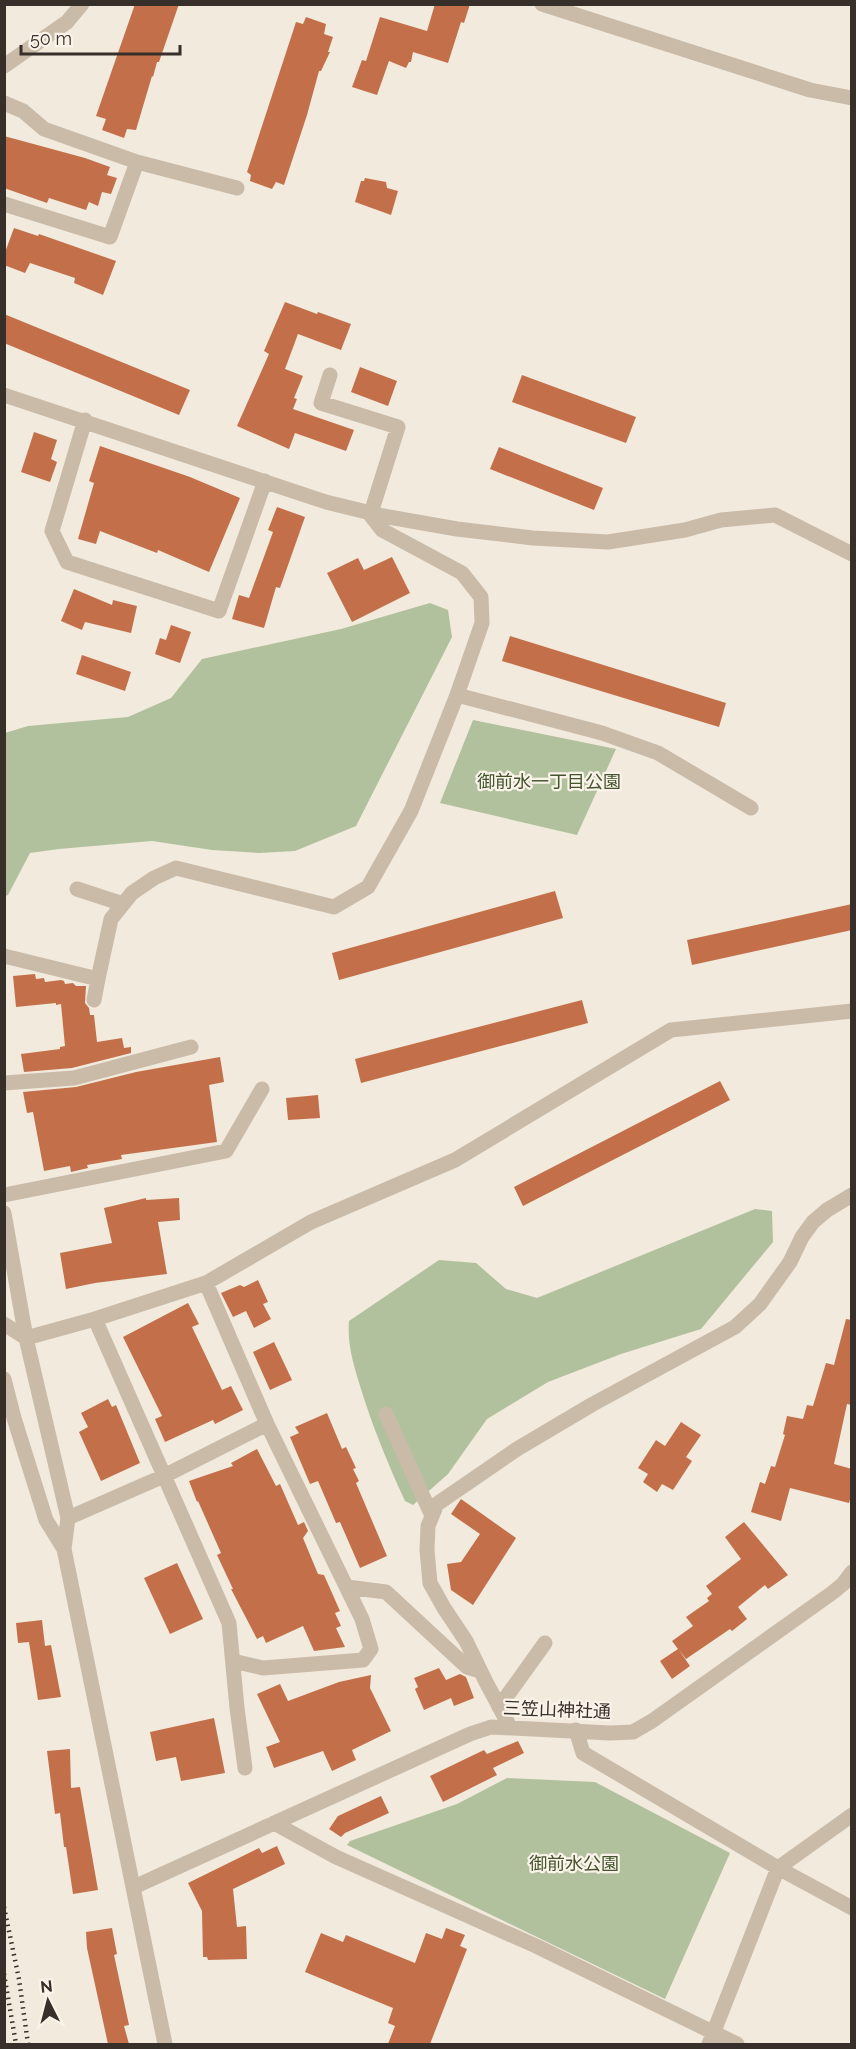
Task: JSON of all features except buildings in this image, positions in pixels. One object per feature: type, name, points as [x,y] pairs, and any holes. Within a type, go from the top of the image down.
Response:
[{"type":"street","points":[[4,66],[67,22],[82,4]]},
{"type":"street","points":[[542,4],[810,90],[852,98]]},
{"type":"street","points":[[4,103],[23,111],[44,129],[137,162],[237,188]]},
{"type":"street","points":[[4,204],[110,237],[137,162]]},
{"type":"street","points":[[330,375],[321,403],[398,428],[369,513]]},
{"type":"street","points":[[4,395],[326,502],[369,513],[457,529],[533,538],[608,542],[685,530],[721,520],[775,515],[852,554]]},
{"type":"street","points":[[84,420],[52,531],[67,562],[219,611],[266,481]]},
{"type":"street","points":[[94,1000],[111,919],[132,894],[154,878],[176,868],[334,907],[368,887],[411,811],[457,695],[482,623],[481,597],[462,573],[382,530],[369,513]]},
{"type":"street","points":[[457,695],[602,733],[658,753],[751,808]]},
{"type":"street","points":[[77,889],[123,904]]},
{"type":"street","points":[[4,956],[98,979]]},
{"type":"street","points":[[4,1337],[26,1338],[95,1319],[206,1283],[311,1222],[455,1160],[671,1030],[852,1011]]},
{"type":"street","points":[[4,1083],[74,1078],[191,1047]]},
{"type":"street","points":[[4,1195],[226,1151],[262,1089]]},
{"type":"street","points":[[510,1727],[466,1641],[430,1583],[427,1550],[428,1526],[437,1504],[518,1449],[593,1404],[720,1336],[748,1317],[790,1262],[802,1237],[813,1222],[827,1210],[852,1195]]},
{"type":"street","points":[[4,1213],[26,1338],[68,1518],[64,1549],[165,2044]]},
{"type":"street","points":[[206,1283],[267,1424],[362,1619],[371,1648],[363,1660],[263,1668],[233,1661]]},
{"type":"street","points":[[95,1319],[229,1623],[245,1768]]},
{"type":"street","points":[[4,1324],[26,1338]]},
{"type":"street","points":[[4,1379],[46,1520],[64,1549]]},
{"type":"street","points":[[386,1414],[432,1516]]},
{"type":"street","points":[[68,1518],[164,1476],[267,1424]]},
{"type":"street","name":"三笠山神社通","points":[[134,1887],[470,1734],[491,1727],[610,1733],[633,1732],[832,1593],[852,1572]]},
{"type":"street","points":[[347,1587],[386,1592],[467,1667],[480,1671]]},
{"type":"street","points":[[500,1707],[545,1643]]},
{"type":"street","points":[[576,1730],[583,1753],[778,1868],[852,1908]]},
{"type":"street","points":[[711,2039],[778,1868],[852,1815]]},
{"type":"street","points":[[274,1823],[336,1857],[536,1946],[711,2039],[737,2044]]},
{"type":"green space","points":[[430,603],[448,610],[452,637],[356,826],[295,851],[259,853],[212,850],[152,841],[30,853],[8,895],[5,896],[5,733],[28,726],[128,717],[171,698],[202,659],[341,629]]},
{"type":"green space","name":"御前水一丁目公園","points":[[473,720],[616,749],[577,835],[440,803]]},
{"type":"green space","points":[[755,1209],[772,1211],[773,1242],[701,1329],[621,1354],[548,1382],[487,1419],[448,1474],[413,1505],[405,1501],[381,1446],[361,1389],[350,1347],[349,1321],[439,1260],[476,1263],[506,1289],[537,1298]]},
{"type":"green space","name":"御前水公園","points":[[507,1778],[595,1782],[730,1853],[665,1999],[347,1845],[350,1841],[457,1804]]},
{"type":"railway","points":[[4,1907],[19,1979],[28,2044]]},
{"type":"railway","points":[[4,1974],[16,2044]]}]
